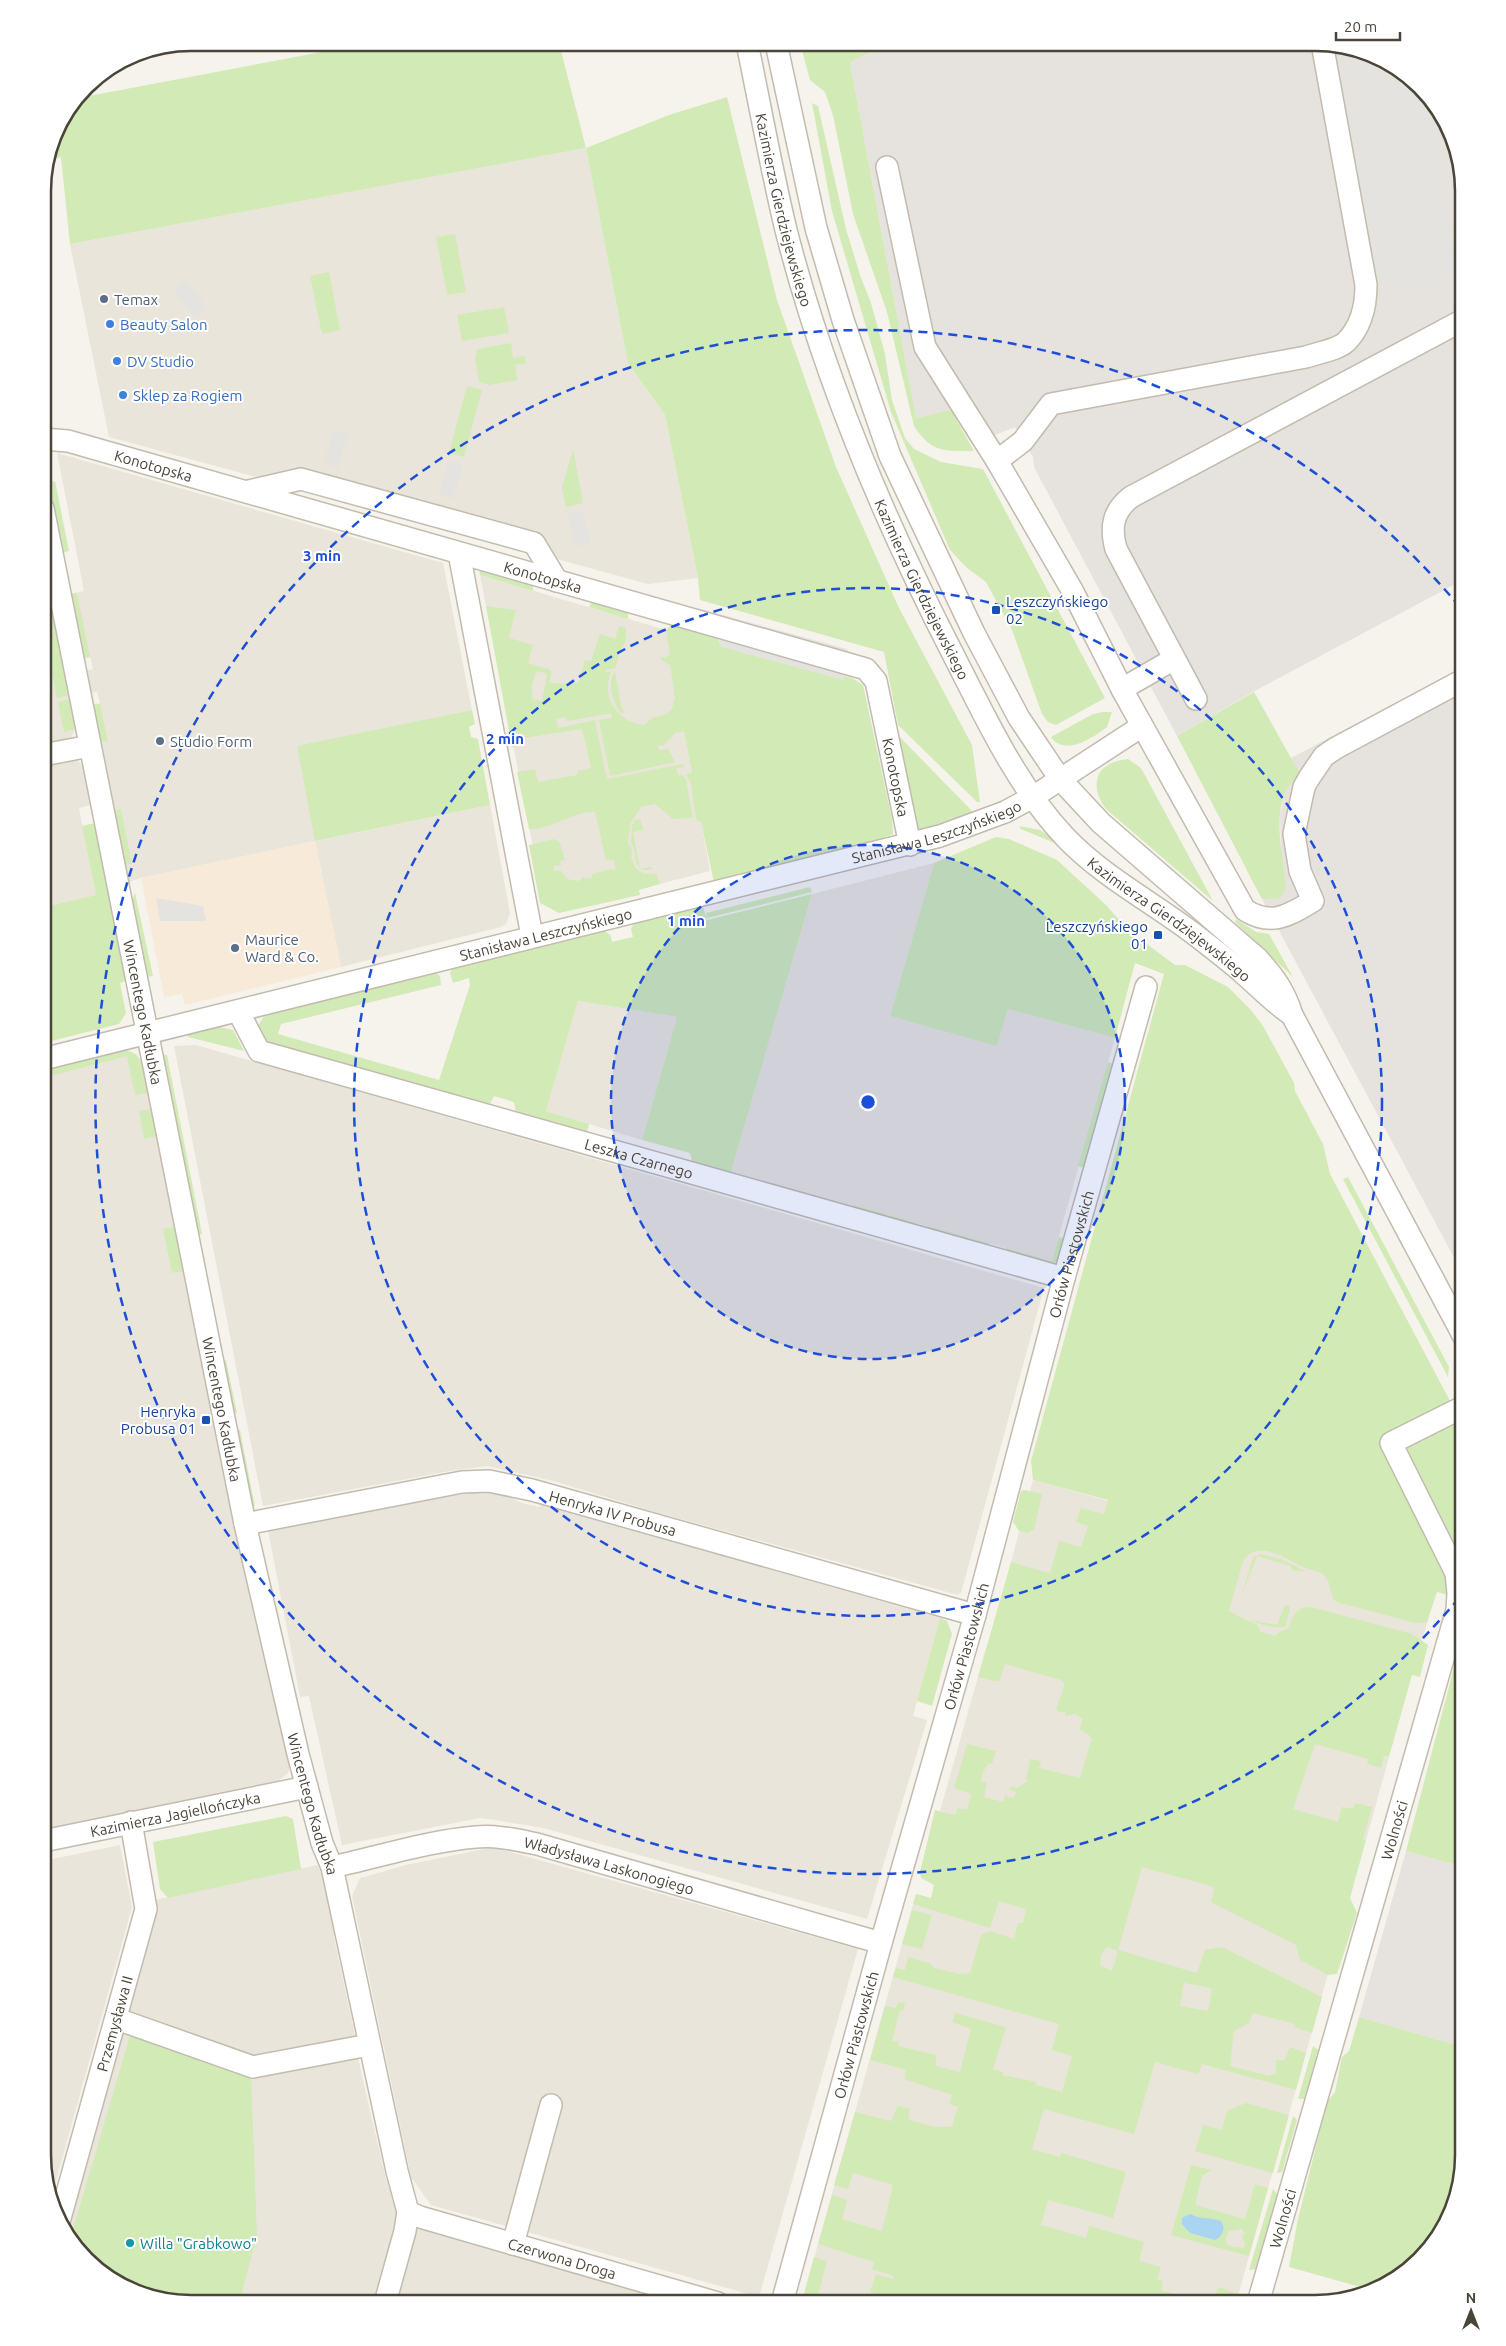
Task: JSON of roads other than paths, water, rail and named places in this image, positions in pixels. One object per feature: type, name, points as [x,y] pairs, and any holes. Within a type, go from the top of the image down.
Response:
[{"type":"street","name":"Kazimierza Gierdziejewskiego","points":[[749,52],[786,228],[814,326],[860,453],[927,605],[1006,755],[1033,797],[1065,837],[1089,860],[1194,934],[1244,974],[1272,1002],[1292,1015]]},
{"type":"street","name":"Kazimierza Gierdziejewskiego","points":[[778,52],[816,228],[843,320],[890,456],[974,633],[1019,718],[1060,780],[1101,823],[1257,958],[1285,993],[1292,1015],[1455,1318]]},
{"type":"street","points":[[997,461],[1023,441],[1051,404],[1306,357],[1345,343],[1360,322],[1366,302],[1366,285],[1324,52]]},
{"type":"street","points":[[887,167],[925,347],[997,461],[1072,590],[1142,726],[1246,910],[1257,918],[1267,920],[1280,918],[1313,902],[1300,871],[1294,834],[1304,787],[1324,756],[1455,685]]},
{"type":"street","points":[[1196,699],[1116,549],[1112,536],[1113,521],[1119,506],[1139,492],[1455,325]]},
{"type":"street","name":"Konotopska","points":[[52,439],[68,441],[866,669],[876,682],[910,845]]},
{"type":"street","points":[[247,492],[301,479],[388,496],[454,521],[502,527],[534,543],[557,581]]},
{"type":"street","points":[[454,521],[453,551],[532,936]]},
{"type":"street","name":"Wincentego Kadłubka","points":[[52,553],[245,1524],[307,1787],[322,1843],[332,1867],[403,2200],[408,2212],[405,2231],[387,2294]]},
{"type":"street","points":[[1122,689],[1174,658]]},
{"type":"street","name":"Stanisława Leszczyńskiego","points":[[52,1057],[532,936],[910,845],[968,827],[1005,812],[1033,797],[1142,726]]},
{"type":"street","points":[[52,753],[90,746]]},
{"type":"street","name":"Orłów Piastowskich","points":[[784,2295],[975,1614],[1064,1278],[1146,987]]},
{"type":"street","name":"Leszka Czarnego","points":[[238,1011],[258,1051],[1064,1278]]},
{"type":"street","name":"Wolności","points":[[1455,1411],[1390,1443],[1455,1571]]},
{"type":"street","name":"Henryka IV Probusa","points":[[245,1524],[462,1482],[489,1481],[532,1490],[975,1614]]},
{"type":"street","name":"Wolności","points":[[1261,2295],[1455,1617]]},
{"type":"street","name":"Kazimierza Jagiellończyka","points":[[51,1838],[307,1787]]},
{"type":"street","name":"Przemysława II","points":[[63,2209],[146,1909],[131,1822]]},
{"type":"street","name":"Władysława Laskonogiego","points":[[332,1867],[454,1841],[477,1837],[502,1837],[537,1844],[882,1943]]},
{"type":"street","points":[[116,2019],[253,2067],[369,2045]]},
{"type":"street","points":[[513,2244],[551,2105]]},
{"type":"street","name":"Czerwona Droga","points":[[408,2212],[688,2294]]},
{"type":"water","points":[[1190,2214],[1221,2221],[1223,2227],[1222,2234],[1215,2240],[1190,2233],[1182,2224],[1182,2218]]},
{"type":"place","name":"Temax","points":[[104,299]]},
{"type":"place","name":"Beauty Salon","points":[[110,324]]},
{"type":"place","name":"DV Studio","points":[[117,361]]},
{"type":"place","name":"Sklep za Rogiem","points":[[123,395]]},
{"type":"place","name":"Leszczyńskiego 02","points":[[996,610]]},
{"type":"place","name":"Studio Form","points":[[160,741]]},
{"type":"place","name":"Leszczyńskiego 01","points":[[1158,935]]},
{"type":"place","name":"Maurice Ward & Co.","points":[[235,948]]},
{"type":"place","name":"Henryka Probusa 01","points":[[206,1420]]},
{"type":"place","name":"Willa \"Grabkowo\"","points":[[130,2243]]}]
